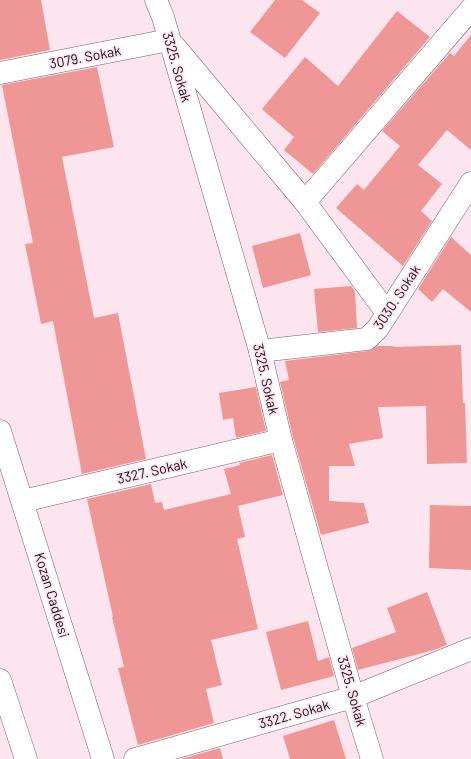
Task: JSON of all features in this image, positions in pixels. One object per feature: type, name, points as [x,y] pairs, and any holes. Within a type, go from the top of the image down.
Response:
[{"type":"main road","name":"3325. Sokak","points":[[156,0],[163,16],[260,351],[281,440],[353,697],[372,759]]},
{"type":"main road","points":[[305,202],[471,8],[460,0]]},
{"type":"main road","name":"3079. Sokak","points":[[0,73],[169,40]]},
{"type":"main road","points":[[169,40],[305,202],[387,313]]},
{"type":"main road","name":"3030. Sokak","points":[[260,351],[367,339],[378,328],[471,183]]},
{"type":"main road","name":"Kozan Caddesi","points":[[0,431],[104,759]]},
{"type":"main road","name":"3327. Sokak","points":[[23,501],[281,440]]},
{"type":"main road","name":"3322. Sokak","points":[[135,759],[353,697],[471,650]]},
{"type":"main road","points":[[0,680],[26,759]]},
{"type":"building","points":[[0,0],[41,0],[50,50],[0,60]]},
{"type":"building","points":[[275,0],[302,0],[320,13],[285,58],[250,32]]},
{"type":"building","points":[[397,11],[430,37],[313,174],[284,150],[294,137],[262,109],[305,57],[338,86]]},
{"type":"building","points":[[471,35],[471,150],[447,130],[418,165],[442,184],[421,211],[432,221],[403,266],[336,208],[357,184],[364,190],[400,146],[382,131],[450,53],[454,56]]},
{"type":"building","points":[[97,67],[114,147],[62,157],[94,318],[118,313],[146,459],[82,474],[53,321],[41,324],[25,244],[33,243],[2,85]]},
{"type":"building","points":[[300,233],[311,275],[263,288],[252,246]]},
{"type":"building","points":[[451,237],[471,255],[471,312],[443,289],[432,302],[418,289]]},
{"type":"building","points":[[351,286],[355,291],[357,328],[318,332],[314,289]]},
{"type":"building","points":[[461,345],[467,463],[427,464],[426,406],[378,407],[383,438],[349,444],[355,466],[329,466],[329,501],[364,503],[369,523],[321,535],[293,437],[280,382],[289,380],[285,361],[368,351],[377,346]]},
{"type":"building","points":[[256,387],[266,431],[236,438],[233,418],[223,420],[219,393]]},
{"type":"building","points":[[272,455],[283,495],[238,506],[245,537],[237,539],[258,629],[211,640],[222,685],[206,689],[214,723],[138,745],[118,668],[124,667],[87,499],[151,484],[155,503],[162,502],[164,510],[231,494],[224,469],[240,465],[239,463]]},
{"type":"building","points":[[430,505],[471,506],[471,570],[429,568]]},
{"type":"building","points":[[427,592],[447,645],[434,650],[358,670],[352,648],[396,632],[387,608]]},
{"type":"building","points":[[308,621],[318,661],[329,657],[334,676],[281,690],[266,632]]},
{"type":"building","points":[[334,720],[346,759],[290,759],[283,736]]},
{"type":"building","points":[[220,748],[223,759],[181,759]]}]
